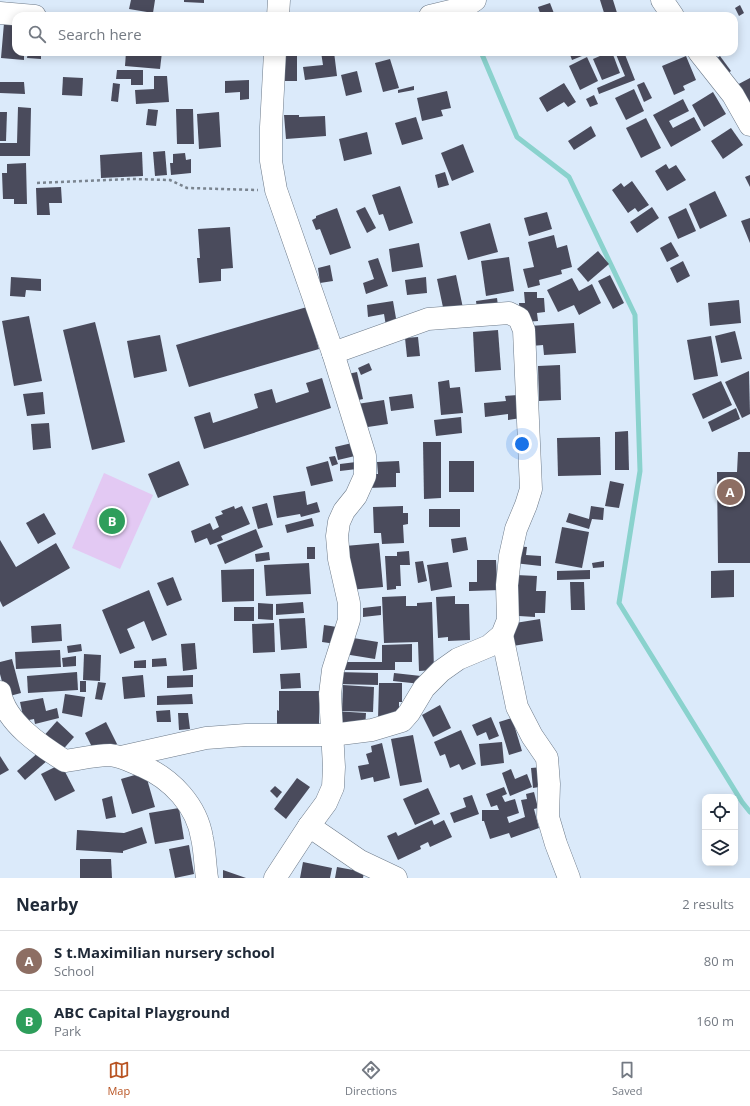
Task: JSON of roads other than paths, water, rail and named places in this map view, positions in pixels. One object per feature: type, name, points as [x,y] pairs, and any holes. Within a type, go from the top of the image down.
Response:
[{"type":"street","points":[[278,12],[279,0]]},
{"type":"street","points":[[662,0],[670,12]]},
{"type":"street","points":[[443,12],[469,4]]},
{"type":"street","points":[[0,14],[12,15]]},
{"type":"street","points":[[275,56],[271,127],[271,161],[276,190],[333,353],[365,456],[365,476],[356,496],[344,511],[339,522],[337,536],[339,559],[349,604],[349,620],[333,670],[331,682],[330,694],[334,767],[333,786],[326,803],[309,826],[276,878]]},
{"type":"street","points":[[702,56],[733,95],[750,125]]},
{"type":"street","points":[[121,757],[206,738],[246,735],[332,736],[372,730],[402,721],[409,713],[424,688],[441,671],[458,659],[489,646],[502,635],[508,620],[507,585],[510,556],[516,529],[531,489],[524,330],[519,318],[509,313],[428,319],[333,353]]},
{"type":"street","points":[[502,635],[517,707],[532,736],[547,758],[549,784],[548,817],[556,844],[569,878]]},
{"type":"street","points":[[0,692],[2,701],[14,722],[46,749],[65,761],[110,755],[121,757],[148,768],[171,784],[187,801],[196,818],[202,838],[207,878]]},
{"type":"street","points":[[309,826],[360,861],[396,878]]},
{"type":"waterway","points":[[483,56],[517,137],[569,177],[635,315],[640,471],[619,603],[742,802],[750,812]]},
{"type":"place","name":"S t.Maximilian nursery school","points":[[730,492]]},
{"type":"place","name":"ABC Capital Playground","points":[[112,521]]}]
